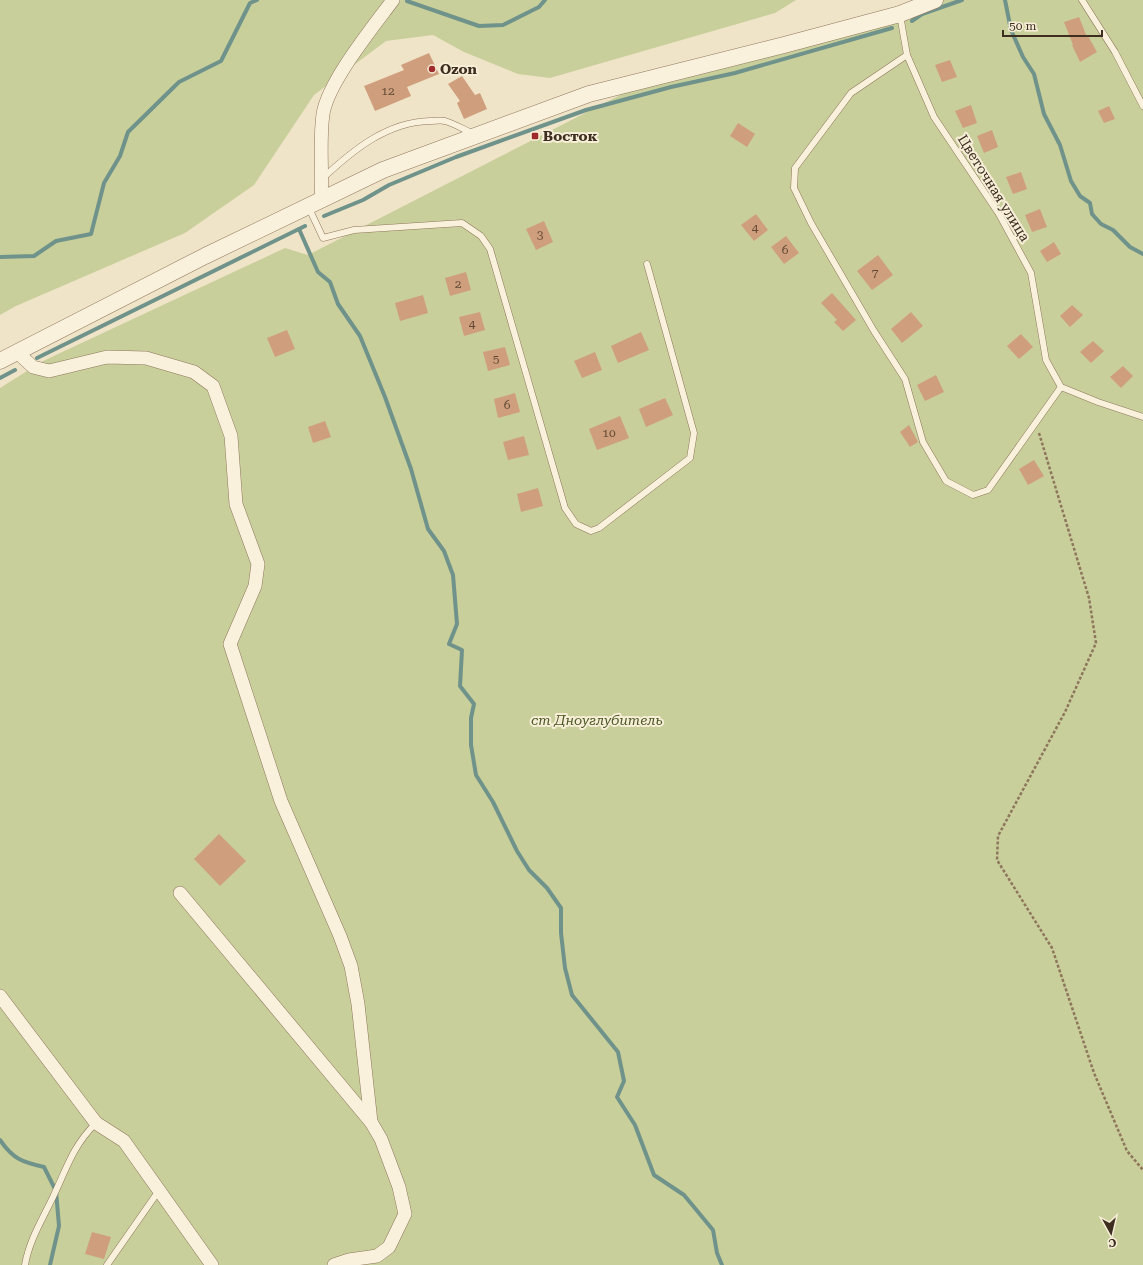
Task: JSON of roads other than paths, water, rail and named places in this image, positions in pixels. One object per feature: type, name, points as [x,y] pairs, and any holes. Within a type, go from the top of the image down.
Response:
[{"type":"street","points":[[315,203],[323,178],[320,145],[326,106],[336,81],[393,0]]},
{"type":"street","points":[[0,361],[383,170],[589,94],[900,14],[935,0]]},
{"type":"street","points":[[17,352],[32,368],[49,371],[107,357],[146,358],[194,372],[213,386],[231,436],[236,504],[258,564],[254,586],[230,644],[281,801],[352,966],[358,1004],[371,1122]]},
{"type":"street","points":[[180,893],[212,934],[371,1122],[381,1139],[399,1186],[405,1214],[389,1247],[377,1256],[349,1260],[334,1265]]},
{"type":"street","points":[[0,996],[96,1124],[124,1141],[212,1265]]},
{"type":"lane","points":[[1082,0],[1115,52],[1143,106]]},
{"type":"lane","name":"Цветочная улица","points":[[900,14],[907,55],[934,117],[999,214],[1031,273],[1046,360],[1061,387]]},
{"type":"lane","points":[[907,55],[851,93],[795,168],[794,188],[810,223],[874,331],[905,379],[923,442],[946,481],[973,495],[988,490],[1061,387],[1098,402],[1143,417]]},
{"type":"lane","points":[[323,178],[347,156],[370,140],[394,127],[415,122],[444,121],[477,135]]},
{"type":"lane","points":[[315,203],[323,238],[354,230],[462,223],[481,236],[490,249],[566,508],[576,524],[590,532],[599,528],[690,458],[694,433],[647,264]]},
{"type":"lane","points":[[25,1265],[28,1248],[56,1191],[70,1158],[82,1138],[96,1124]]},
{"type":"lane","points":[[107,1265],[160,1190]]},
{"type":"waterway","points":[[0,257],[34,256],[56,241],[91,234],[104,183],[120,156],[128,132],[179,82],[221,61],[250,3],[257,0]]},
{"type":"waterway","points":[[407,1],[479,26],[503,25],[539,7],[545,0]]},
{"type":"waterway","points":[[912,21],[922,14],[962,0]]},
{"type":"waterway","points":[[1005,0],[1011,30],[1023,57],[1034,74],[1044,114],[1060,145],[1071,181],[1080,196],[1090,203],[1092,214],[1101,224],[1113,230],[1130,247],[1143,254]]},
{"type":"waterway","points":[[324,216],[363,200],[389,185],[456,157],[586,110],[671,87],[735,73],[892,28]]},
{"type":"waterway","points":[[37,358],[305,226]]},
{"type":"waterway","points":[[299,229],[318,272],[330,282],[338,304],[360,336],[385,397],[411,469],[428,529],[444,551],[453,575],[457,624],[449,644],[462,650],[460,686],[474,704],[471,718],[471,745],[476,775],[493,802],[517,851],[529,870],[547,888],[561,908],[561,933],[565,968],[572,995],[618,1052],[624,1081],[617,1097],[635,1125],[654,1175],[684,1195],[713,1230],[717,1253],[722,1265]]},
{"type":"waterway","points":[[0,378],[15,370]]},
{"type":"waterway","points":[[0,1140],[14,1156],[24,1161],[44,1167],[56,1191],[59,1226],[50,1265]]},
{"type":"place","name":"Ozon","points":[[432,69]]},
{"type":"place","name":"Восток","points":[[535,136]]},
{"type":"park label","name":"ст Дноуглубитель","points":[[597,720]]}]
